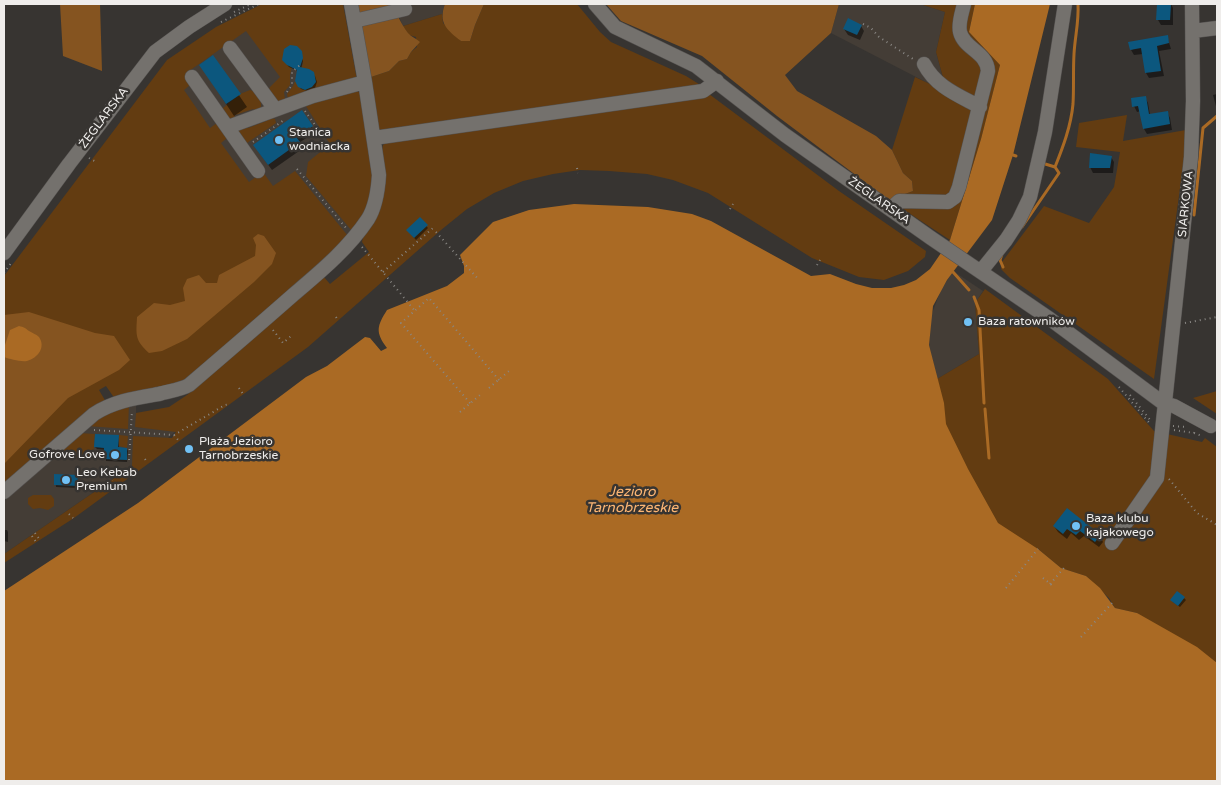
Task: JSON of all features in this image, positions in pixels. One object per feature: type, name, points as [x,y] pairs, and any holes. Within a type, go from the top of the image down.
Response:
[{"type":"street","name":"ŻEGLARSKA","points":[[8,258],[69,164],[155,52],[190,26],[225,4]]},
{"type":"street","points":[[4,492],[77,428],[103,408],[118,402],[184,388],[344,250],[368,218],[375,205],[378,188],[378,169],[351,4]]},
{"type":"street","name":"ŻEGLARSKA","points":[[595,4],[609,21],[621,31],[696,66],[785,135],[1050,319],[1164,403],[1182,410],[1204,429]]},
{"type":"street","points":[[890,209],[899,201],[948,202],[955,197],[959,187],[988,76],[988,66],[983,57],[962,38],[959,26],[964,4]]},
{"type":"street","points":[[977,268],[1006,240],[1019,220],[1030,196],[1045,132],[1065,4]]},
{"type":"street","name":"SIARKOWA","points":[[1157,475],[1191,157],[1193,102],[1192,4]]},
{"type":"street","points":[[354,21],[405,9]]},
{"type":"street","points":[[1193,31],[1217,28]]},
{"type":"street","points":[[230,48],[275,109]]},
{"type":"street","points":[[924,64],[934,80],[941,86],[980,107]]},
{"type":"street","points":[[192,77],[258,171]]},
{"type":"street","points":[[374,138],[702,91],[717,81]]},
{"type":"street","points":[[228,127],[275,109],[292,98],[365,82]]},
{"type":"street","points":[[1112,543],[1157,475]]},
{"type":"path","points":[[220,19],[251,4]]},
{"type":"path","points":[[216,25],[259,4]]},
{"type":"path","points":[[863,24],[871,28],[879,38],[924,64]]},
{"type":"path","points":[[300,65],[292,72],[292,98],[320,132]]},
{"type":"path","points":[[243,149],[289,117]]},
{"type":"path","points":[[577,168],[578,173]]},
{"type":"path","points":[[297,169],[415,311]]},
{"type":"path","points":[[730,209],[733,204]]},
{"type":"path","points":[[383,272],[433,228]]},
{"type":"path","points":[[436,232],[479,280]]},
{"type":"path","points":[[4,267],[8,258]]},
{"type":"path","points":[[4,273],[8,258]]},
{"type":"path","points":[[817,265],[820,260]]},
{"type":"path","points":[[470,403],[401,322],[429,298],[498,380]]},
{"type":"path","points":[[336,317],[339,321]]},
{"type":"path","points":[[1173,326],[1217,317]]},
{"type":"path","points":[[265,320],[283,342],[291,336]]},
{"type":"path","points":[[489,388],[509,371]]},
{"type":"path","points":[[1115,382],[1142,416],[1157,429]]},
{"type":"path","points":[[239,388],[243,394]]},
{"type":"path","points":[[460,412],[480,395]]},
{"type":"path","points":[[129,460],[132,399]]},
{"type":"path","points":[[77,428],[174,435],[225,405],[230,404]]},
{"type":"path","points":[[1189,428],[1166,428],[1194,433],[1204,429]]},
{"type":"path","points":[[1194,433],[1204,429]]},
{"type":"path","points":[[174,435],[179,441]]},
{"type":"path","points":[[145,459],[148,463]]},
{"type":"path","points":[[127,469],[132,475]]},
{"type":"path","points":[[1157,475],[1169,479],[1197,513],[1217,525]]},
{"type":"path","points":[[113,480],[120,492]]},
{"type":"path","points":[[110,491],[107,484],[112,489],[115,486]]},
{"type":"path","points":[[70,514],[73,518]]},
{"type":"path","points":[[35,533],[40,540]]},
{"type":"path","points":[[32,536],[36,542]]},
{"type":"path","points":[[1006,588],[1038,549]]},
{"type":"path","points":[[1050,584],[1064,568]]},
{"type":"path","points":[[1043,578],[1053,586]]},
{"type":"path","points":[[1081,637],[1113,602]]},
{"type":"shaded area","points":[[60,4],[100,4],[102,71],[63,56]]},
{"type":"shaded area","points":[[262,4],[343,4],[357,80],[288,99],[287,94],[293,86],[303,64],[302,61],[292,67],[290,85],[284,92],[285,99],[277,102],[269,90],[280,77],[246,31],[189,71],[185,78],[190,85],[184,90],[210,128],[217,123],[227,138],[221,143],[249,182],[263,172],[273,186],[295,171],[348,236],[317,266],[184,384],[115,399],[106,386],[99,390],[106,402],[4,487],[4,276],[167,60],[216,27]]},
{"type":"shaded area","points":[[269,4],[342,4],[352,231],[304,274],[173,84]]},
{"type":"shaded area","points":[[358,4],[393,4],[406,30],[420,42],[407,59],[399,61],[389,71],[371,77]]},
{"type":"shaded area","points":[[393,4],[445,4],[442,14],[403,26]]},
{"type":"shaded area","points":[[445,4],[484,4],[470,41],[461,41],[445,26],[443,11]]},
{"type":"shaded area","points":[[484,4],[577,4],[600,32],[611,42],[686,76],[702,86],[379,130],[371,77],[389,71],[399,61],[407,59],[417,47],[416,37],[409,35],[403,26],[442,14],[443,23],[461,41],[470,41]]},
{"type":"shaded area","points":[[606,4],[839,4],[831,33],[785,75],[797,91],[876,136],[892,150],[903,173],[912,181],[913,191],[889,200],[777,116],[702,56],[621,21]]},
{"type":"shaded area","points":[[839,4],[920,4],[945,12],[936,52],[947,93],[831,33]]},
{"type":"shaded area","points":[[920,4],[975,4],[969,32],[1000,65],[981,139],[950,240],[889,200],[913,191],[912,181],[903,173],[892,150],[915,77],[947,92],[936,52],[945,12]]},
{"type":"shaded area","points":[[250,90],[258,97],[261,107],[257,112],[253,109],[235,115],[231,121],[222,110],[223,108],[240,94]]},
{"type":"shaded area","points":[[356,90],[360,93],[373,167],[370,206],[352,231],[306,176],[308,162],[330,144],[304,103]]},
{"type":"shaded area","points":[[709,94],[839,191],[926,251],[925,257],[908,271],[884,280],[859,277],[812,258],[708,193],[673,180],[647,174],[580,170],[523,181],[494,193],[467,209],[308,347],[74,518],[4,563],[4,554],[132,466],[133,436],[172,438],[176,432],[135,427],[136,413],[169,407],[187,395],[323,276],[330,284],[369,252],[362,242],[383,145],[387,142]]},
{"type":"shaded area","points":[[1127,115],[1123,141],[1186,130],[1184,159],[1154,379],[1010,278],[1001,269],[1002,262],[1044,206],[1089,223],[1114,187],[1120,152],[1076,147],[1079,123]]},
{"type":"shaded area","points":[[268,117],[275,119],[276,123],[245,144],[238,138],[238,130],[244,126],[248,128],[266,121]]},
{"type":"shaded area","points":[[258,234],[264,236],[276,253],[272,264],[254,282],[187,339],[162,351],[149,353],[141,345],[137,337],[137,317],[154,303],[170,305],[185,301],[183,288],[187,279],[199,275],[206,283],[217,283],[219,275],[255,256],[256,245],[253,238]]},
{"type":"shaded area","points":[[953,271],[983,291],[975,303],[979,354],[937,379],[929,345],[931,316],[941,290]]},
{"type":"shaded area","points":[[985,289],[1108,379],[1154,431],[1202,442],[1205,438],[1217,447],[1217,691],[1137,613],[1115,608],[1109,598],[1086,576],[1061,568],[1038,549],[1023,552],[917,441],[940,390],[937,379],[979,354],[975,303]]},
{"type":"shaded area","points":[[29,312],[95,333],[114,336],[130,360],[119,370],[68,398],[4,464],[4,315]]},
{"type":"shaded area","points":[[1217,391],[1217,414],[1193,398]]},
{"type":"shaded area","points":[[129,404],[128,429],[87,426],[99,417]]},
{"type":"shaded area","points":[[136,404],[136,427],[177,430],[156,449],[4,554],[4,501],[108,412]]},
{"type":"shaded area","points":[[79,433],[95,434],[93,458],[52,456]]},
{"type":"shaded area","points":[[119,435],[128,436],[127,448],[119,446]]},
{"type":"shaded area","points":[[33,495],[51,495],[54,499],[54,506],[48,510],[33,509],[28,504],[28,498]]},
{"type":"water","name":"Jezioro Tarnobrzeskie","points":[[975,4],[1050,4],[1013,155],[992,220],[947,280],[933,306],[929,345],[944,403],[946,424],[998,523],[1038,549],[1061,568],[1086,576],[1100,588],[1115,608],[1137,613],[1197,647],[1217,663],[1217,781],[4,781],[4,591],[138,503],[306,377],[327,366],[365,337],[370,338],[381,351],[387,348],[379,333],[379,325],[387,310],[447,286],[464,273],[464,266],[460,255],[493,222],[529,210],[574,204],[648,207],[692,214],[711,221],[811,276],[830,274],[872,288],[891,288],[916,280],[930,269],[950,240],[981,139],[1000,65],[969,32]]},
{"type":"water","points":[[19,326],[37,335],[41,341],[40,352],[31,360],[18,361],[4,357],[4,348],[10,330]]},
{"type":"building","points":[[1157,4],[1171,4],[1170,20],[1156,20]]},
{"type":"building","points":[[848,18],[862,25],[857,35],[843,29]]},
{"type":"building","points":[[1168,35],[1169,43],[1157,46],[1161,71],[1145,73],[1141,48],[1130,50],[1128,42]]},
{"type":"building","points":[[290,45],[297,46],[302,51],[303,58],[300,67],[314,72],[316,82],[312,87],[305,90],[298,87],[295,81],[297,70],[282,60],[284,49]]},
{"type":"building","points":[[213,55],[241,94],[226,104],[199,65]]},
{"type":"building","points":[[1146,96],[1149,114],[1168,111],[1170,124],[1143,129],[1138,106],[1132,107],[1131,98]]},
{"type":"building","name":"Stanica wodniacka","points":[[302,110],[313,126],[297,138],[300,142],[268,165],[253,145]]},
{"type":"building","points":[[1090,153],[1112,156],[1110,168],[1089,168]]},
{"type":"building","points":[[420,217],[428,225],[414,238],[406,230]]},
{"type":"building","points":[[95,434],[119,435],[118,447],[127,448],[127,460],[103,459],[104,448],[94,447]]},
{"type":"building","points":[[54,474],[78,475],[78,486],[54,485]]},
{"type":"building","points":[[1067,508],[1101,535],[1095,542],[1080,531],[1076,535],[1067,529],[1063,534],[1053,526]]},
{"type":"building","points":[[1177,591],[1185,597],[1178,606],[1170,600]]},
{"type":"waterway","points":[[1055,167],[1072,112],[1078,4]]},
{"type":"waterway","points":[[1194,215],[1203,128],[1217,116]]},
{"type":"waterway","points":[[1022,227],[1059,173],[1055,167],[1042,163]]},
{"type":"waterway","points":[[1002,254],[1000,260],[1003,267]]},
{"type":"waterway","points":[[953,272],[969,290]]},
{"type":"waterway","points":[[974,297],[979,310],[984,403]]},
{"type":"waterway","points":[[985,409],[989,458]]},
{"type":"place","name":"Stanica wodniacka","points":[[279,140]]},
{"type":"place","name":"Baza ratowników","points":[[968,322]]},
{"type":"place","name":"Plaża Jezioro Tarnobrzeskie","points":[[189,449]]},
{"type":"place","name":"Gofrove Love","points":[[115,455]]},
{"type":"place","name":"Leo Kebab Premium","points":[[66,480]]},
{"type":"place","name":"Baza klubu kajakowego","points":[[1076,526]]}]
